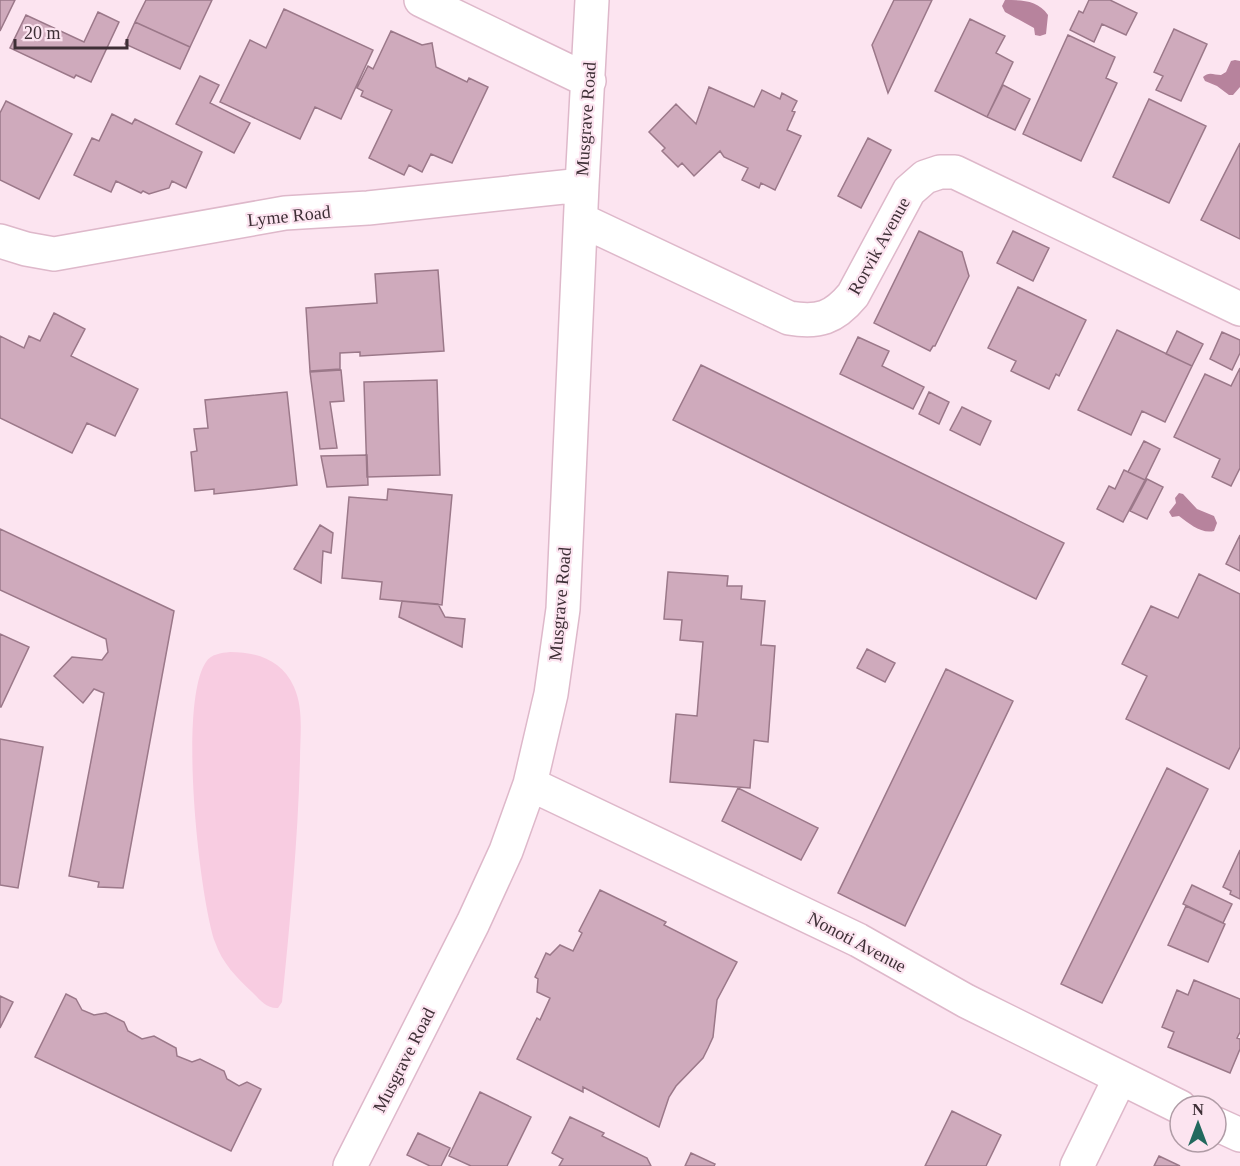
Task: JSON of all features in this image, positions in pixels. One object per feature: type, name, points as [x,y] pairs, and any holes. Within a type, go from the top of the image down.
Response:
[{"type":"street","points":[[421,0],[589,81]]},
{"type":"street","name":"Musgrave Road","points":[[350,1166],[473,923],[506,850],[530,784],[551,694],[563,609],[592,0]]},
{"type":"street","name":"Rorvik Avenue","points":[[581,220],[789,318],[808,321],[826,317],[843,307],[854,295],[909,191],[925,177],[940,172],[955,172],[1240,309]]},
{"type":"street","name":"Lyme Road","points":[[0,241],[54,254],[285,213],[368,208],[582,185]]},
{"type":"street","name":"Nonoti Avenue","points":[[530,784],[858,940],[966,1001],[1168,1101]]},
{"type":"street","points":[[1077,1166],[1120,1078]]},
{"type":"shaded area","points":[[1005,0],[1029,2],[1044,10],[1048,15],[1046,34],[1035,35],[1034,28],[1005,12],[1002,6]]},
{"type":"shaded area","points":[[1231,61],[1240,61],[1240,87],[1233,95],[1205,81],[1203,77],[1207,74],[1221,75],[1226,72]]},
{"type":"shaded area","points":[[1179,493],[1183,494],[1197,509],[1214,516],[1217,523],[1214,531],[1200,530],[1179,516],[1172,517],[1169,512],[1176,503],[1175,498]]},
{"type":"shaded area","points":[[220,653],[259,656],[276,664],[289,678],[299,704],[301,732],[296,850],[282,1002],[278,1008],[270,1007],[261,1001],[236,976],[222,957],[215,942],[203,884],[194,799],[193,716],[198,684],[206,662]]},
{"type":"building","points":[[0,0],[15,0],[0,31]]},
{"type":"building","points":[[146,0],[212,0],[190,47],[135,22]]},
{"type":"building","points":[[894,0],[932,0],[888,93],[872,45]]},
{"type":"building","points":[[1089,0],[1110,0],[1137,13],[1126,35],[1102,24],[1094,42],[1070,30],[1079,11],[1083,13]]},
{"type":"building","points":[[284,9],[373,50],[341,119],[315,107],[300,139],[220,102],[250,40],[266,48]]},
{"type":"building","points":[[98,12],[119,22],[91,82],[76,75],[74,78],[10,48],[26,15],[84,42]]},
{"type":"building","points":[[970,19],[1005,36],[996,53],[1013,62],[987,117],[935,91]]},
{"type":"building","points":[[135,22],[190,47],[180,69],[125,44]]},
{"type":"building","points":[[1174,29],[1207,44],[1181,101],[1156,90],[1163,76],[1154,72]]},
{"type":"building","points":[[391,31],[422,45],[432,43],[436,67],[467,82],[469,78],[488,87],[452,163],[431,154],[422,172],[409,165],[404,175],[369,158],[392,110],[361,96],[363,91],[357,88],[368,66],[373,69]]},
{"type":"building","points":[[1068,35],[1115,57],[1106,78],[1117,83],[1081,161],[1023,134]]},
{"type":"building","points":[[200,76],[219,85],[210,103],[250,123],[234,153],[176,124]]},
{"type":"building","points":[[1003,85],[1030,99],[1015,130],[987,117]]},
{"type":"building","points":[[709,87],[754,107],[762,90],[780,99],[782,93],[797,101],[787,130],[801,136],[775,190],[761,183],[759,188],[742,180],[748,168],[724,157],[720,151],[694,176],[682,163],[678,167],[662,151],[665,148],[649,132],[676,104],[696,124]]},
{"type":"building","points":[[1149,99],[1206,126],[1169,203],[1113,177]]},
{"type":"building","points":[[6,101],[72,134],[39,199],[0,180],[0,113]]},
{"type":"building","points":[[112,114],[132,124],[135,119],[202,152],[186,188],[172,181],[169,188],[149,194],[143,191],[141,193],[116,181],[111,192],[74,175],[92,138],[99,141]]},
{"type":"building","points":[[868,138],[891,150],[861,208],[838,196]]},
{"type":"building","points":[[1240,143],[1240,239],[1201,220]]},
{"type":"building","points":[[919,231],[962,252],[969,276],[935,346],[930,351],[874,323]]},
{"type":"building","points":[[1013,231],[1049,248],[1033,281],[997,263]]},
{"type":"building","points":[[438,270],[444,351],[360,356],[360,352],[340,353],[340,369],[310,371],[306,308],[377,303],[375,274]]},
{"type":"building","points":[[1018,287],[1086,320],[1059,376],[1056,374],[1049,389],[1011,371],[1016,361],[988,348]]},
{"type":"building","points":[[54,313],[85,329],[71,356],[138,389],[115,436],[87,423],[72,453],[0,418],[0,336],[24,348],[29,336],[40,341]]},
{"type":"building","points":[[1117,330],[1192,366],[1165,422],[1142,411],[1131,435],[1078,410]]},
{"type":"building","points":[[1177,331],[1203,344],[1192,366],[1166,354]]},
{"type":"building","points":[[1222,332],[1240,340],[1240,353],[1232,370],[1210,359]]},
{"type":"building","points":[[858,337],[889,351],[882,366],[924,387],[913,409],[840,374]]},
{"type":"building","points":[[701,365],[1064,543],[1036,599],[673,420]]},
{"type":"building","points":[[1240,368],[1240,468],[1231,486],[1212,477],[1220,459],[1174,437],[1205,374],[1231,386]]},
{"type":"building","points":[[341,370],[344,401],[330,402],[337,448],[320,449],[310,372]]},
{"type":"building","points":[[437,380],[440,475],[367,477],[364,382]]},
{"type":"building","points":[[287,392],[297,485],[214,494],[214,489],[195,491],[191,452],[197,451],[194,429],[208,428],[205,400]]},
{"type":"building","points":[[929,392],[949,402],[939,424],[919,414]]},
{"type":"building","points":[[962,407],[991,421],[980,445],[950,430]]},
{"type":"building","points":[[1144,441],[1160,449],[1145,480],[1128,472]]},
{"type":"building","points":[[367,455],[368,485],[327,487],[321,456]]},
{"type":"building","points":[[1124,470],[1145,480],[1123,522],[1097,509],[1109,486],[1115,489]]},
{"type":"building","points":[[1147,479],[1163,487],[1147,519],[1130,511]]},
{"type":"building","points":[[388,489],[452,495],[442,605],[380,599],[382,582],[342,578],[349,497],[387,500]]},
{"type":"building","points":[[320,525],[333,533],[331,553],[323,551],[321,583],[294,569]]},
{"type":"building","points":[[0,529],[174,611],[123,888],[98,887],[99,882],[69,876],[104,693],[94,689],[83,703],[54,676],[72,657],[102,660],[108,652],[106,639],[0,590]]},
{"type":"building","points":[[1240,535],[1240,571],[1226,564]]},
{"type":"building","points":[[668,572],[728,576],[727,586],[742,586],[741,599],[765,601],[761,645],[775,646],[768,742],[754,740],[750,788],[670,782],[676,714],[697,716],[703,642],[680,640],[682,620],[664,619]]},
{"type":"building","points":[[1199,574],[1240,594],[1240,747],[1229,769],[1126,719],[1147,676],[1122,664],[1151,606],[1178,618]]},
{"type":"building","points":[[402,601],[438,604],[445,617],[465,619],[462,647],[399,617]]},
{"type":"building","points":[[0,634],[29,647],[1,707],[0,707]]},
{"type":"building","points":[[867,649],[895,663],[885,682],[857,668]]},
{"type":"building","points":[[946,669],[1013,701],[905,926],[838,893]]},
{"type":"building","points":[[0,739],[43,747],[18,888],[0,885]]},
{"type":"building","points":[[1167,768],[1208,789],[1102,1003],[1061,984]]},
{"type":"building","points":[[738,788],[818,828],[801,860],[722,821]]},
{"type":"building","points":[[1240,850],[1240,899],[1223,887]]},
{"type":"building","points":[[1192,885],[1232,904],[1223,923],[1183,904]]},
{"type":"building","points":[[600,890],[666,922],[664,925],[737,962],[717,1000],[713,1037],[708,1048],[703,1058],[676,1086],[669,1097],[659,1127],[583,1087],[583,1092],[517,1059],[537,1018],[540,1020],[550,998],[537,992],[538,979],[535,977],[546,953],[550,955],[560,945],[573,951],[582,933],[579,931]]},
{"type":"building","points":[[1186,906],[1225,924],[1208,962],[1168,945]]},
{"type":"building","points":[[1194,980],[1240,999],[1240,1032],[1237,1038],[1240,1039],[1240,1049],[1230,1073],[1168,1047],[1174,1032],[1162,1027],[1177,990],[1188,995]]},
{"type":"building","points":[[66,994],[76,999],[82,1010],[94,1015],[106,1013],[124,1022],[128,1031],[142,1039],[154,1036],[176,1048],[177,1056],[192,1062],[200,1059],[224,1071],[227,1079],[239,1086],[247,1082],[261,1089],[231,1151],[35,1057]]},
{"type":"building","points":[[0,996],[13,1002],[0,1028]]},
{"type":"building","points":[[480,1092],[531,1117],[507,1166],[471,1166],[449,1156]]},
{"type":"building","points":[[952,1111],[1001,1135],[986,1166],[925,1166]]},
{"type":"building","points":[[570,1117],[604,1133],[602,1136],[647,1158],[651,1166],[559,1166],[563,1159],[552,1153]]},
{"type":"building","points":[[418,1133],[450,1148],[441,1166],[430,1166],[407,1155]]},
{"type":"building","points":[[691,1153],[715,1164],[714,1166],[685,1166]]},
{"type":"building","points":[[1159,1156],[1180,1166],[1154,1166]]}]
